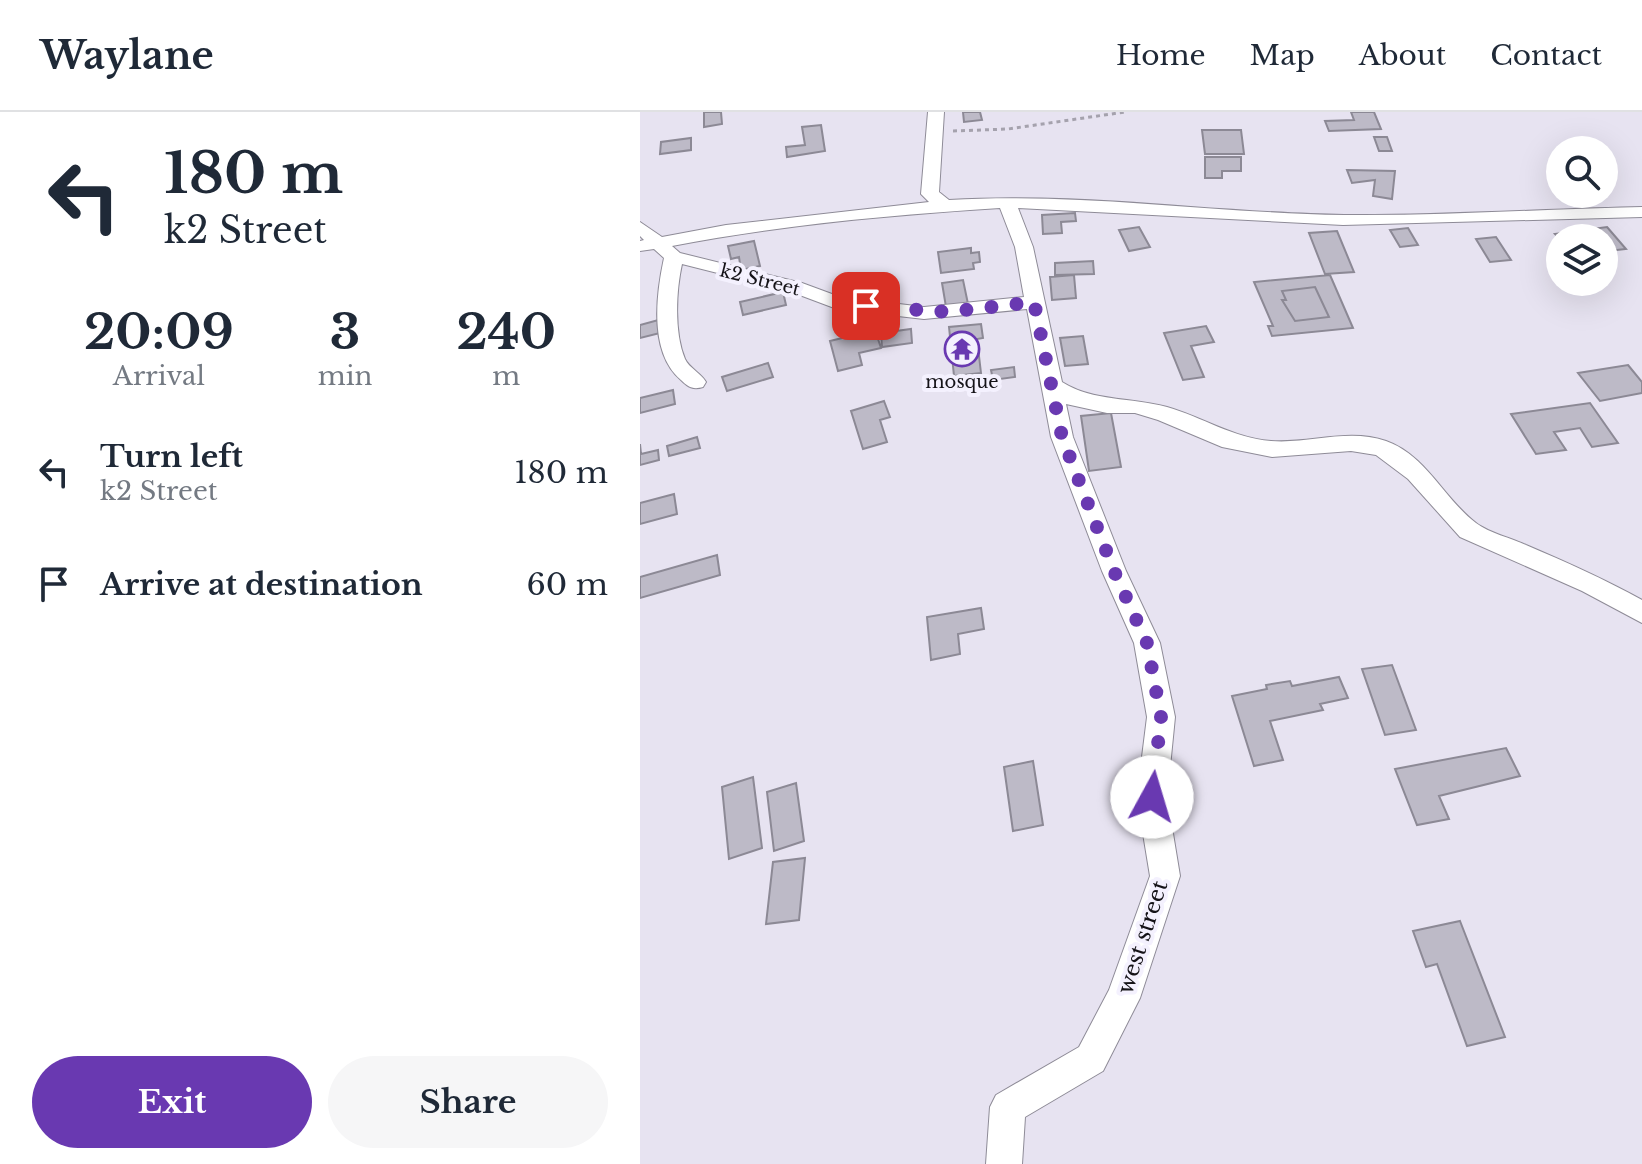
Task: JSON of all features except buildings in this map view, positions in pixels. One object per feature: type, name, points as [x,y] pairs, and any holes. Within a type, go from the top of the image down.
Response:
[{"type":"street","points":[[936,112],[932,144],[938,200]]},
{"type":"street","points":[[649,244],[726,230],[912,209],[938,200],[1111,205],[1343,220],[1642,212]]},
{"type":"street","name":"west street","points":[[1004,1164],[1008,1107],[1091,1059],[1123,998],[1165,876],[1152,797],[1161,717],[1147,643],[1114,571],[1062,437],[1024,247],[1007,202]]},
{"type":"street","name":"k2 Street","points":[[640,227],[649,244],[674,257],[795,287],[837,303],[924,313],[1034,302]]},
{"type":"street","points":[[674,257],[666,292],[672,347],[676,365],[696,382]]},
{"type":"street","points":[[1050,385],[1073,399],[1157,411],[1230,441],[1272,449],[1351,443],[1382,448],[1416,473],[1468,530],[1591,584],[1642,612]]},
{"type":"path","points":[[936,131],[1008,129],[1125,112]]},
{"type":"place","name":"mosque","points":[[962,349]]},
{"type":"route","points":[[866,306],[924,313],[1034,302],[1062,437],[1114,571],[1147,643],[1161,717],[1152,797]]}]
